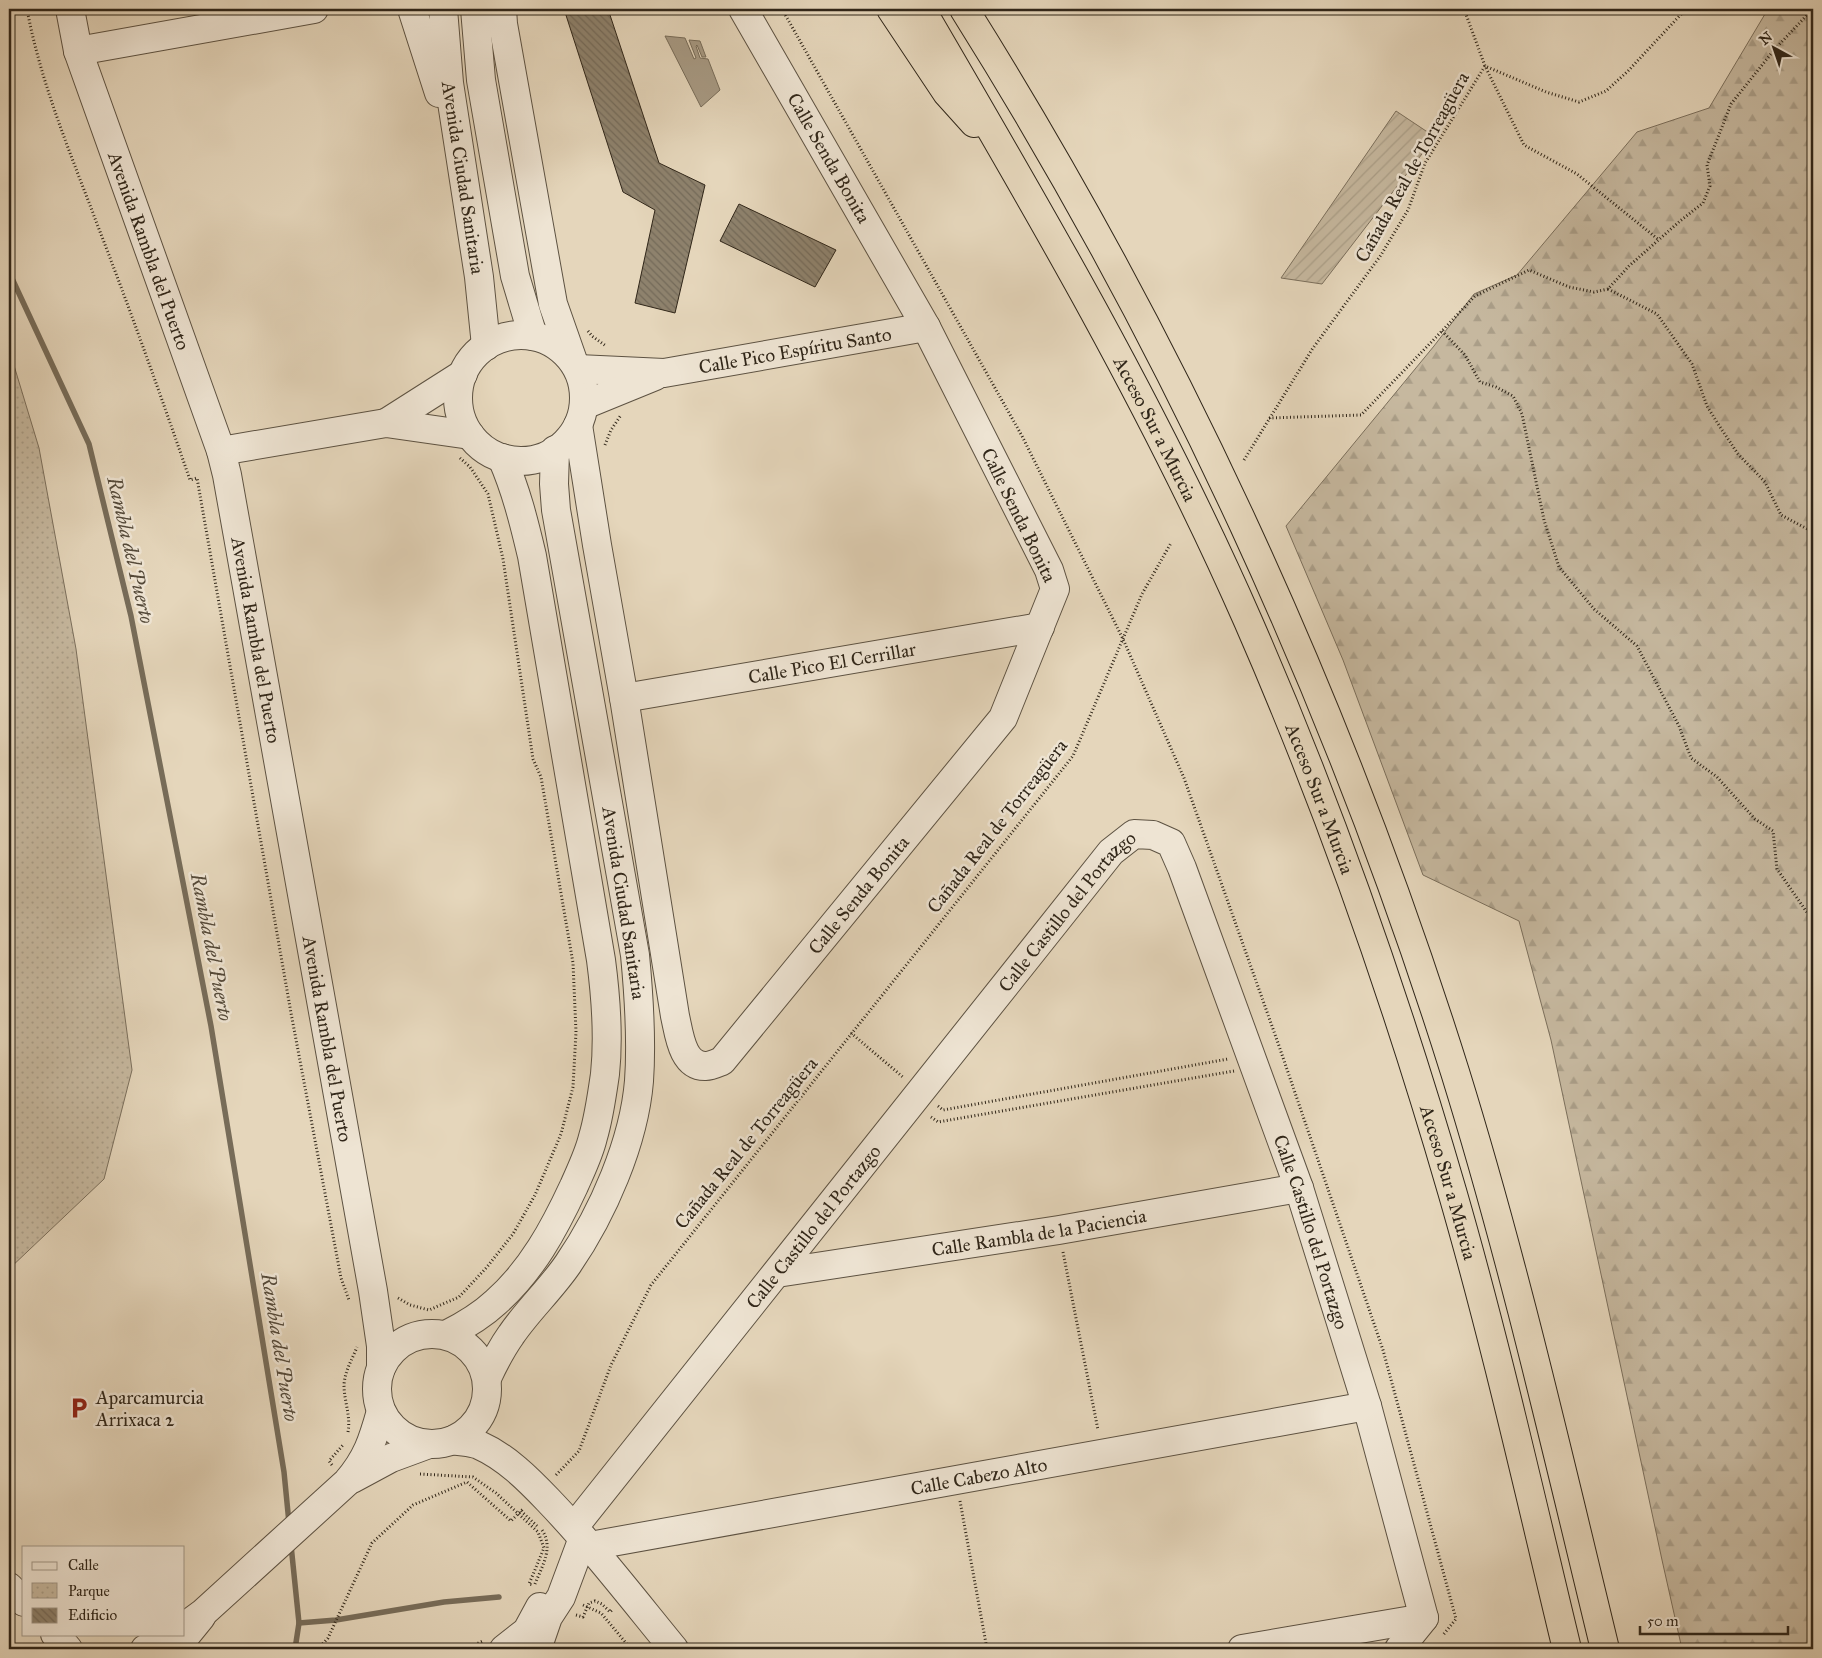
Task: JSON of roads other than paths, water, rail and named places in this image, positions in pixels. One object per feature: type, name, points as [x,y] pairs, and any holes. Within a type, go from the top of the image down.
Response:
[{"type":"highway","points":[[890,9],[948,93],[1016,171]]},
{"type":"highway","name":"Acceso Sur a Murcia","points":[[921,9],[1016,171],[1106,331],[1150,416],[1203,522],[1252,630],[1316,789],[1388,987],[1453,1193],[1496,1354],[1567,1649]]},
{"type":"highway","name":"Acceso Sur a Murcia","points":[[964,9],[1063,174],[1122,278],[1235,504],[1281,604],[1355,787],[1421,967],[1456,1074],[1529,1338],[1605,1649]]},
{"type":"highway","points":[[975,9],[993,55]]},
{"type":"street","name":"Avenida Rambla del Puerto","points":[[70,9],[78,51],[221,451],[386,1313],[393,1321],[419,1335]]},
{"type":"street","points":[[78,51],[314,9]]},
{"type":"street","points":[[412,9],[460,159]]},
{"type":"street","name":"Avenida Ciudad Sanitaria","points":[[443,9],[449,83],[479,277],[486,346]]},
{"type":"street","name":"Avenida Ciudad Sanitaria","points":[[475,9],[481,80],[513,267],[533,336]]},
{"type":"street","points":[[502,9],[503,24],[554,304],[583,385],[581,415],[597,546],[624,698]]},
{"type":"street","name":"Calle Senda Bonita","points":[[624,698],[675,1016],[682,1049],[692,1061],[706,1066],[722,1061],[1003,718],[1055,588],[1049,570],[926,327],[743,9]]},
{"type":"street","name":"Calle Pico Espíritu Santo","points":[[576,366],[664,373],[926,327]]},
{"type":"street","points":[[464,446],[463,423],[458,392],[463,374],[472,358],[486,346],[500,338],[516,335],[533,336],[556,345],[576,366]]},
{"type":"street","name":"Calle Pico Espíritu Santo","points":[[581,415],[664,373]]},
{"type":"street","points":[[221,451],[386,422],[463,374]]},
{"type":"street","points":[[386,422],[464,446],[479,444],[502,458],[530,460],[543,457],[564,443],[581,415]]},
{"type":"street","name":"Avenida Ciudad Sanitaria","points":[[487,1390],[498,1355],[511,1335],[568,1264],[597,1214],[625,1146],[639,1083],[640,1010],[635,955],[556,510],[554,484],[555,450]]},
{"type":"street","name":"Avenida Ciudad Sanitaria","points":[[446,1335],[464,1326],[496,1302],[525,1273],[540,1250],[567,1200],[593,1138],[605,1073],[607,1032],[601,960],[532,556],[514,486],[502,458]]},
{"type":"street","name":"Calle Pico El Cerrillar","points":[[624,698],[1040,627]]},
{"type":"street","name":"Calle Castillo del Portazgo","points":[[506,1648],[527,1631],[538,1609],[580,1543],[777,1273],[1112,852],[1134,834],[1154,835],[1171,843],[1186,878],[1299,1188],[1367,1406],[1424,1618]]},
{"type":"street","name":"Calle Rambla de la Paciencia","points":[[777,1273],[1059,1230],[1299,1188]]},
{"type":"street","name":"Avenida Rambla del Puerto","points":[[381,1368],[379,1332],[382,1292]]},
{"type":"street","points":[[509,1463],[471,1442],[417,1442],[396,1431],[381,1411],[377,1389],[381,1368],[387,1356],[407,1340],[419,1335],[432,1333],[457,1339],[477,1355],[483,1366],[487,1390],[488,1422],[492,1433],[531,1501],[580,1543],[674,1649]]},
{"type":"street","points":[[340,1488],[376,1465],[465,1434],[482,1413],[487,1390]]},
{"type":"street","name":"Calle Cabezo Alto","points":[[580,1543],[956,1481],[1102,1452],[1367,1406]]},
{"type":"street","points":[[185,1633],[193,1620],[235,1585],[357,1471],[366,1457],[381,1411]]},
{"type":"street","points":[[538,1649],[548,1617],[561,1597],[580,1543]]},
{"type":"street","points":[[9,1587],[22,1600]]},
{"type":"street","points":[[551,1649],[560,1623],[561,1597]]},
{"type":"street","points":[[1242,1649],[1424,1618]]},
{"type":"street","points":[[1399,1649],[1424,1618]]},
{"type":"street","points":[[145,1649],[169,1636]]},
{"type":"street","points":[[175,1649],[183,1636]]},
{"type":"waterway","name":"Rambla del Puerto","points":[[9,272],[89,444],[131,616],[211,1026],[284,1472],[289,1523]]},
{"type":"waterway","name":"Rambla del Puerto","points":[[291,1545],[299,1623],[295,1649]]},
{"type":"waterway","points":[[299,1623],[336,1620],[444,1602],[499,1597]]},
{"type":"place","name":"Aparcamurcia Arrixaca 2","points":[[79,1408]]}]
